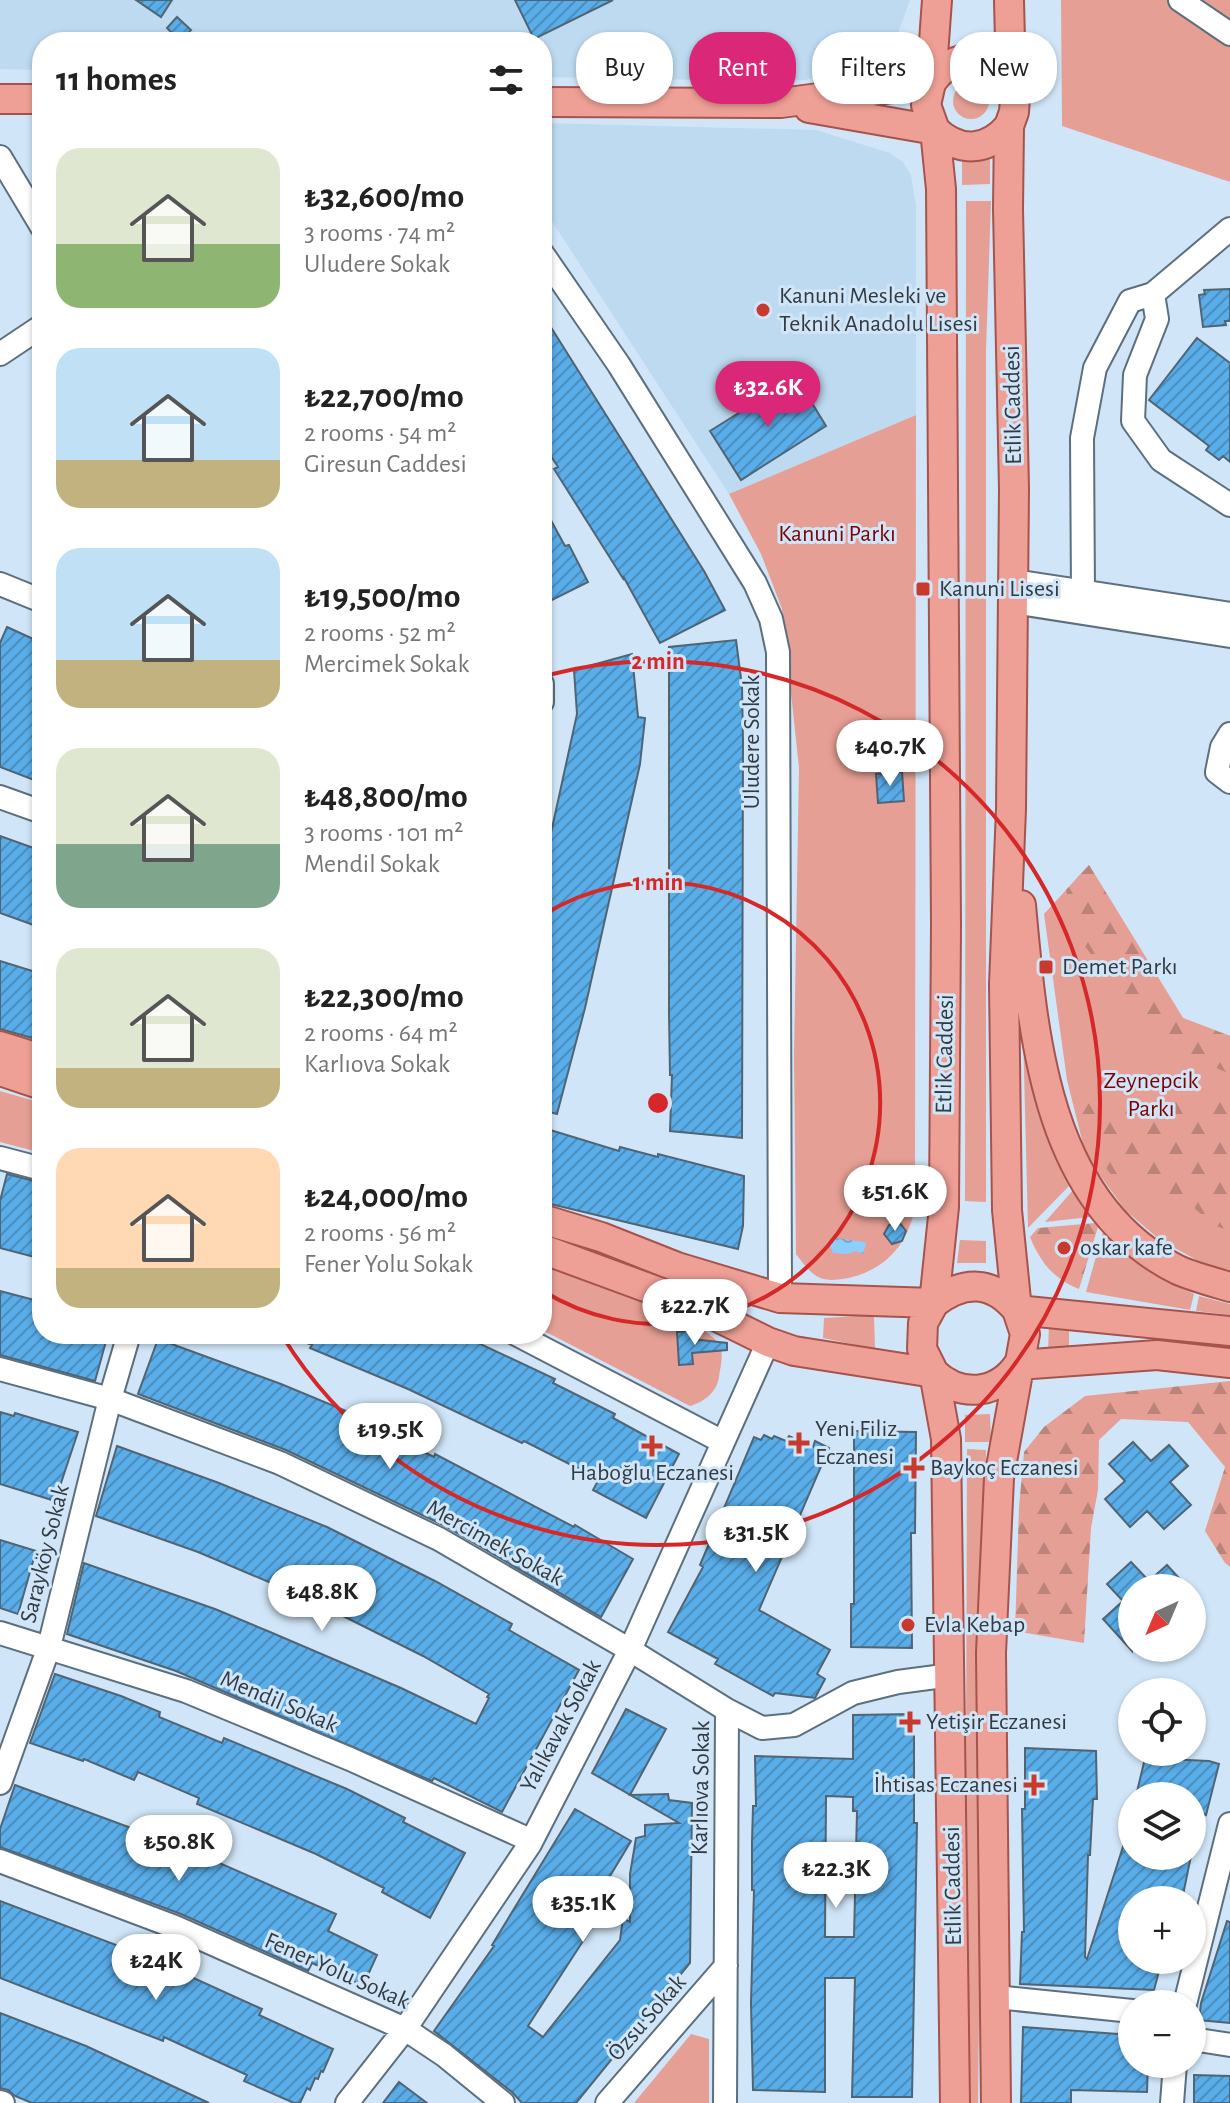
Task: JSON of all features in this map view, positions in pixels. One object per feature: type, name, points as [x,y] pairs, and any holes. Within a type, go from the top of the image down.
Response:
[{"type":"main road","name":"Etlik Caddesi","points":[[934,42],[937,0]]},
{"type":"main road","name":"Etlik Caddesi","points":[[1009,0],[1010,32]]},
{"type":"main road","points":[[934,79],[950,64]]},
{"type":"main road","points":[[0,99],[32,99]]},
{"type":"main road","points":[[552,102],[689,103]]},
{"type":"main road","points":[[787,104],[935,130],[945,140],[973,148],[987,145],[1000,137],[1009,126]]},
{"type":"main road","name":"Etlik Caddesi","points":[[926,104],[935,130],[941,189],[946,925],[944,1207],[934,1303],[927,1313],[921,1334],[924,1354],[934,1373],[946,1439],[955,2103]]},
{"type":"main road","name":"Etlik Caddesi","points":[[996,2103],[991,1653],[999,1478],[1025,1334],[1017,1310],[1007,1210],[1004,984],[1011,809],[1014,489],[1009,126],[1015,104]]},
{"type":"main road","points":[[1011,809],[1034,1022],[1053,1109],[1067,1147],[1093,1197],[1127,1234],[1180,1271],[1230,1287]]},
{"type":"main road","points":[[0,1046],[32,1056]]},
{"type":"main road","points":[[0,1071],[32,1082]]},
{"type":"main road","points":[[552,1222],[601,1237],[677,1267],[780,1298],[934,1303],[959,1288],[981,1287],[998,1292],[1017,1310],[1230,1331]]},
{"type":"main road","points":[[552,1253],[689,1303],[768,1342],[794,1351],[934,1373],[957,1388],[984,1390],[1006,1379],[1018,1365],[1157,1355],[1230,1363]]},
{"type":"street","points":[[1180,0],[1230,34]]},
{"type":"street","points":[[0,157],[32,210]]},
{"type":"street","points":[[1083,593],[1082,438],[1095,368],[1130,301],[1153,294],[1230,229]]},
{"type":"street","name":"Uludere Sokak","points":[[552,268],[635,390],[755,583],[771,619],[778,652],[780,1298]]},
{"type":"street","points":[[1153,294],[1157,319],[1135,375],[1133,421],[1161,460],[1230,505]]},
{"type":"street","points":[[0,354],[32,333]]},
{"type":"street","points":[[0,584],[32,597]]},
{"type":"street","points":[[1013,592],[1083,593],[1230,614]]},
{"type":"street","points":[[1013,592],[1230,636]]},
{"type":"street","points":[[1230,734],[1222,747],[1217,772],[1230,782]]},
{"type":"street","points":[[0,797],[32,808]]},
{"type":"street","points":[[0,1158],[32,1166]]},
{"type":"street","name":"Yalıkavak Sokak","points":[[347,2103],[405,2029],[530,1840],[630,1650],[768,1342]]},
{"type":"street","name":"Sarayköy Sokak","points":[[0,1783],[49,1647],[126,1344]]},
{"type":"street","points":[[535,1344],[723,1442]]},
{"type":"street","name":"Mercimek Sokak","points":[[0,1369],[110,1399],[280,1463],[439,1539],[727,1710]]},
{"type":"street","name":"Mendil Sokak","points":[[0,1633],[186,1691],[350,1759],[530,1840]]},
{"type":"street","name":"Karlıova Sokak","points":[[725,2103],[727,1710],[762,1728],[794,1725],[853,1693],[898,1682],[951,1675]]},
{"type":"street","points":[[1188,1990],[1230,1824]]},
{"type":"street","name":"Fener Yolu Sokak","points":[[0,1861],[175,1927],[405,2029],[444,2055],[503,2103]]},
{"type":"street","name":"Özsu Sokak","points":[[607,2103],[726,1966]]},
{"type":"street","points":[[996,1997],[1118,2010]]},
{"type":"street","points":[[1206,2041],[1230,2045]]},
{"type":"street","points":[[1172,2103],[1174,2078]]},
{"type":"shaded area","points":[[0,0],[910,0],[898,32],[812,32],[812,78],[805,80],[796,80],[796,32],[689,32],[689,80],[673,79],[673,32],[576,32],[576,78],[552,77],[552,32],[32,32],[32,70],[0,69]]},
{"type":"shaded area","name":"Kanuni Mesleki ve Teknik Anadolu Lisesi","points":[[552,123],[816,130],[890,153],[903,162],[911,175],[916,206],[916,415],[729,494],[552,221]]},
{"type":"green space","points":[[1061,0],[1230,0],[1230,182],[1062,126]]},
{"type":"green space","points":[[953,104],[989,104],[984,114],[971,119],[964,118]]},
{"type":"green space","points":[[962,156],[990,156],[990,184],[962,185]]},
{"type":"green space","points":[[966,201],[991,201],[986,351],[986,1202],[965,1201]]},
{"type":"green space","name":"Kanuni Parkı","points":[[916,415],[915,1208],[906,1235],[891,1256],[857,1276],[827,1280],[806,1267],[796,1254],[794,1055],[799,768],[782,609],[761,554],[729,494]]},
{"type":"green space","name":"Zeynepcik Parkı","points":[[1089,865],[1183,1018],[1230,1036],[1230,1270],[1206,1265],[1160,1240],[1125,1210],[1086,1156],[1067,1080],[1044,914]]},
{"type":"green space","points":[[1089,865],[1183,1018],[1230,1036],[1230,1074],[1205,1063],[1155,1031],[1136,1013],[1080,940],[1066,890]]},
{"type":"green space","points":[[1023,1032],[1047,1129],[1070,1185],[1028,1228]]},
{"type":"green space","points":[[0,1091],[32,1100],[32,1150],[0,1142]]},
{"type":"green space","points":[[1230,1097],[1230,1225],[1224,1229],[1213,1225],[1182,1197],[1164,1198],[1131,1181],[1113,1177],[1094,1153],[1080,1118],[1090,1101]]},
{"type":"green space","points":[[1074,1189],[1090,1217],[1045,1222]]},
{"type":"green space","points":[[1095,1223],[1098,1227],[1079,1289],[1049,1269],[1030,1237],[1038,1228]]},
{"type":"green space","points":[[1103,1232],[1146,1268],[1194,1294],[1190,1310],[1086,1292]]},
{"type":"green space","points":[[960,1240],[986,1241],[986,1263],[957,1263]]},
{"type":"green space","points":[[552,1267],[667,1310],[710,1335],[720,1346],[722,1354],[718,1382],[705,1399],[690,1406],[552,1335]]},
{"type":"green space","points":[[1199,1296],[1230,1304],[1230,1315],[1196,1311]]},
{"type":"green space","points":[[874,1315],[875,1349],[823,1338],[824,1318]]},
{"type":"green space","points":[[1049,1323],[1069,1323],[1069,1353],[1048,1352]]},
{"type":"green space","points":[[1230,1381],[1230,1567],[1205,1531],[1225,1467],[1188,1422],[1121,1419],[1099,1440],[1098,1490],[1091,1528],[1084,1643],[1015,1631],[1024,1452],[1044,1427],[1085,1396]]},
{"type":"green space","points":[[990,1414],[991,1442],[965,1442],[965,1415]]},
{"type":"green space","points":[[967,1449],[986,1450],[978,2103],[965,2103]]},
{"type":"green space","points":[[691,2034],[709,2039],[709,2103],[634,2103]]},
{"type":"water","points":[[836,1238],[864,1242],[863,1254],[856,1251],[833,1253],[829,1243]]},
{"type":"building","points":[[136,0],[172,0],[161,17]]},
{"type":"building","points":[[515,0],[613,0],[548,32],[531,32]]},
{"type":"building","points":[[177,17],[191,30],[171,32],[167,28]]},
{"type":"building","points":[[1230,289],[1230,321],[1225,321],[1226,325],[1203,327],[1199,295],[1205,294],[1204,290]]},
{"type":"building","points":[[552,329],[704,571],[725,610],[660,643],[623,576],[624,580],[554,469],[558,467],[552,458]]},
{"type":"building","points":[[1197,338],[1230,363],[1230,462],[1223,456],[1219,460],[1206,450],[1209,446],[1149,400]]},
{"type":"building","points":[[796,377],[826,426],[741,480],[710,431]]},
{"type":"building","points":[[552,522],[565,546],[569,545],[588,582],[552,600]]},
{"type":"building","points":[[7,627],[32,638],[32,779],[0,767],[0,643]]},
{"type":"building","points":[[736,640],[742,686],[743,742],[742,1138],[670,1131],[669,647]]},
{"type":"building","points":[[632,654],[638,717],[645,718],[640,764],[585,1008],[557,1114],[552,1113],[552,828],[577,714],[574,670]]},
{"type":"building","points":[[902,772],[904,801],[878,803],[876,774]]},
{"type":"building","points":[[0,836],[32,847],[32,924],[0,913]]},
{"type":"building","points":[[0,961],[32,971],[32,1038],[0,1029]]},
{"type":"building","points":[[552,1131],[619,1151],[620,1147],[658,1157],[658,1154],[744,1176],[743,1226],[738,1249],[552,1204]]},
{"type":"building","points":[[7,1174],[32,1180],[32,1256],[0,1248],[0,1201]]},
{"type":"building","points":[[899,1222],[906,1231],[902,1241],[892,1244],[884,1234],[889,1225]]},
{"type":"building","points":[[0,1291],[32,1299],[32,1344],[105,1344],[95,1381],[0,1355]]},
{"type":"building","points":[[690,1331],[692,1339],[727,1343],[727,1350],[692,1353],[693,1364],[679,1365],[677,1332]]},
{"type":"building","points":[[156,1344],[172,1344],[351,1413],[350,1416],[434,1457],[435,1454],[575,1525],[633,1559],[601,1617],[445,1526],[286,1450],[138,1394]]},
{"type":"building","points":[[310,1344],[480,1344],[555,1379],[553,1383],[615,1414],[613,1418],[679,1454],[646,1518],[593,1490],[599,1479],[524,1441],[522,1443],[408,1389],[310,1348]]},
{"type":"building","points":[[0,1412],[14,1416],[15,1413],[78,1432],[55,1501],[0,1484]]},
{"type":"building","points":[[854,1431],[916,1432],[915,1533],[911,1533],[912,1648],[851,1647],[851,1604],[854,1604]]},
{"type":"building","points":[[764,1435],[786,1441],[789,1436],[813,1447],[815,1441],[829,1448],[759,1610],[830,1650],[817,1674],[825,1679],[815,1698],[775,1693],[773,1696],[715,1664],[718,1659],[668,1632],[703,1567],[700,1565],[754,1437],[761,1440]]},
{"type":"building","points":[[1133,1442],[1151,1461],[1169,1445],[1188,1466],[1170,1482],[1191,1505],[1164,1529],[1147,1511],[1130,1527],[1105,1499],[1125,1481],[1109,1464]]},
{"type":"building","points":[[117,1446],[327,1527],[512,1624],[509,1630],[579,1670],[502,1812],[434,1778],[432,1781],[176,1671],[67,1634],[84,1563],[215,1609],[401,1688],[476,1724],[489,1698],[489,1694],[423,1656],[309,1599],[198,1552],[96,1516]]},
{"type":"building","points":[[0,1540],[36,1551],[18,1614],[0,1608]]},
{"type":"building","points":[[1131,1562],[1142,1574],[1118,1574],[1118,1596],[1107,1584]]},
{"type":"building","points":[[1167,1565],[1175,1574],[1157,1574]]},
{"type":"building","points":[[1118,1606],[1118,1636],[1103,1619]]},
{"type":"building","points":[[55,1674],[121,1696],[160,1712],[159,1717],[222,1743],[224,1738],[347,1789],[465,1853],[430,1918],[382,1892],[384,1888],[316,1854],[197,1804],[199,1798],[138,1772],[134,1780],[84,1759],[30,1743]]},
{"type":"building","points":[[626,1709],[666,1729],[630,1795],[592,1773]]},
{"type":"building","points":[[914,1714],[914,1823],[917,1823],[912,2097],[852,2097],[855,1978],[825,1978],[825,2092],[753,2090],[751,2003],[755,1756],[853,1759],[853,1715]],"holes":[[[826,1796],[853,1797],[853,1811],[857,1811],[854,1937],[825,1937]]]},
{"type":"building","points":[[1025,1748],[1096,1751],[1097,1799],[1093,1799],[1088,1855],[1087,1959],[1118,1862],[1118,1870],[1188,1870],[1185,1886],[1118,1886],[1118,1974],[1158,1974],[1154,1990],[1020,1984],[1024,1932],[1022,1809],[1025,1809]]},
{"type":"building","points":[[1206,1761],[1219,1764],[1206,1815],[1206,1782],[1139,1782],[1143,1766],[1206,1766]]},
{"type":"building","points":[[15,1785],[185,1848],[336,1914],[328,1931],[377,1955],[363,1986],[312,1963],[308,1971],[181,1914],[0,1847],[0,1829]]},
{"type":"building","points":[[668,1794],[669,1800],[692,1803],[690,1963],[576,2103],[522,2103],[434,2031],[494,1946],[575,1809],[631,1841],[595,1901],[605,1907],[528,2026],[543,2037],[620,1940],[623,1918],[630,1922],[630,1874],[636,1838],[645,1836],[645,1825],[679,1823],[630,1795]]},
{"type":"building","points":[[0,1901],[190,1973],[189,1976],[262,2009],[259,2015],[333,2049],[323,2072],[318,2079],[315,2078],[310,2090],[307,2088],[300,2103],[294,2103],[244,2081],[247,2075],[164,2037],[163,2041],[0,1978]]},
{"type":"building","points":[[1227,1921],[1230,1922],[1230,2023],[1206,2021],[1205,1990]]},
{"type":"building","points":[[0,2013],[86,2046],[209,2103],[32,2103],[15,2096],[0,2088]]},
{"type":"building","points":[[1023,2027],[1118,2034],[1118,2078],[1148,2078],[1147,2092],[1071,2090],[1071,2103],[1021,2103]]},
{"type":"building","points":[[1230,2076],[1230,2103],[1194,2103],[1194,2078]]},
{"type":"building","points":[[399,2082],[427,2103],[383,2103]]},
{"type":"place","name":"Kanuni Mesleki ve Teknik Anadolu Lisesi","points":[[763,310]]},
{"type":"place","name":"Kanuni Lisesi","points":[[923,589]]},
{"type":"place","name":"Demet Parkı","points":[[1046,967]]},
{"type":"place","name":"oskar kafe","points":[[1064,1248]]},
{"type":"place","name":"Yeni Filiz Eczanesi","points":[[799,1443]]},
{"type":"place","name":"Haboğlu Eczanesi","points":[[652,1446]]},
{"type":"place","name":"Baykoç Eczanesi","points":[[914,1468]]},
{"type":"place","name":"Evla Kebap","points":[[908,1625]]},
{"type":"place","name":"Yetişir Eczanesi","points":[[910,1722]]},
{"type":"place","name":"İhtisas Eczanesi","points":[[1034,1785]]}]
